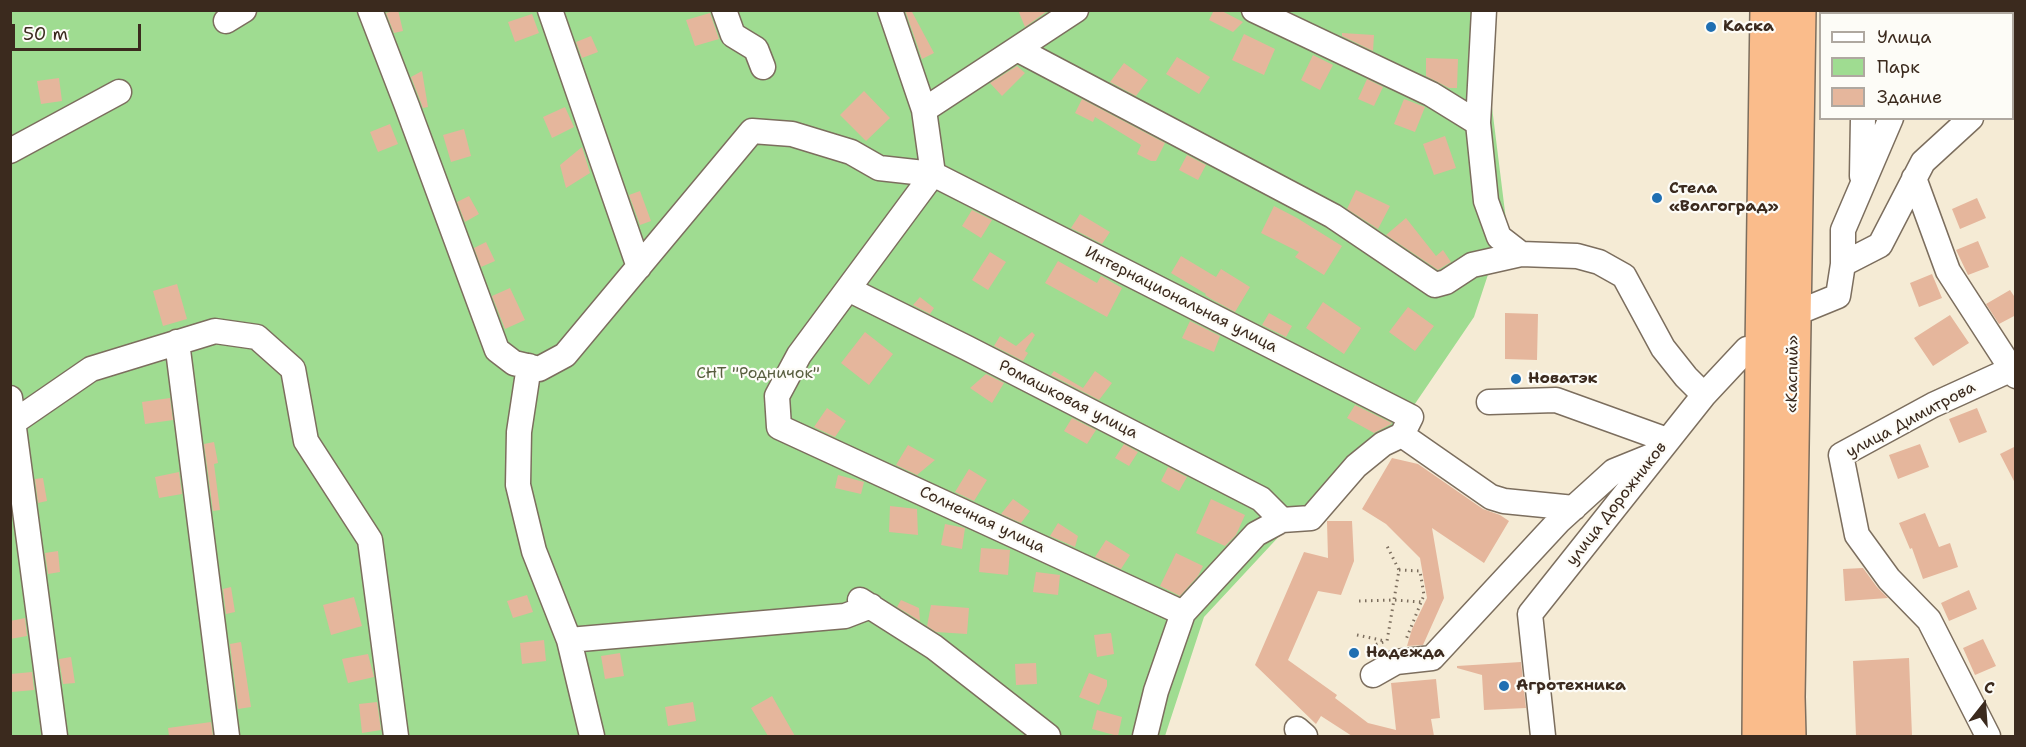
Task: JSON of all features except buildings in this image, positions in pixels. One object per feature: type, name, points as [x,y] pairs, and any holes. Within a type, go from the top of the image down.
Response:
[{"type":"highway","name":"«Каспий»","points":[[1759,736],[1757,340],[1767,10]]},
{"type":"highway","name":"«Каспий»","points":[[1790,736],[1788,697],[1798,10]]},
{"type":"street","points":[[369,10],[497,350],[514,363],[539,369],[565,355],[752,131],[792,134],[852,152],[879,168],[933,174]]},
{"type":"street","points":[[550,10],[639,267]]},
{"type":"street","points":[[724,10],[733,35],[756,49],[763,67]]},
{"type":"street","points":[[848,289],[933,174],[924,110],[890,10]]},
{"type":"street","points":[[1254,10],[1431,93],[1478,123]]},
{"type":"street","points":[[1485,10],[1478,123],[1485,201],[1499,237],[1521,254]]},
{"type":"street","points":[[2015,10],[2016,16]]},
{"type":"street","points":[[924,110],[1068,13]]},
{"type":"street","points":[[1017,49],[1333,216],[1435,285],[1446,282],[1472,265],[1521,254],[1577,255],[1599,262],[1624,276],[1663,348],[1704,395]]},
{"type":"street","points":[[10,151],[119,92]]},
{"type":"street","points":[[1862,188],[1863,120]]},
{"type":"street","points":[[1794,314],[1838,296],[1843,264],[1843,230],[1890,120]]},
{"type":"street","points":[[1843,264],[1880,245],[1923,162],[1969,120]]},
{"type":"street","name":"Интернациональная улица","points":[[933,174],[1411,417],[1402,435]]},
{"type":"street","points":[[1914,178],[1948,271],[2014,373]]},
{"type":"street","name":"Солнечная улица","points":[[848,289],[799,356],[777,396],[779,427],[1184,613]]},
{"type":"street","name":"Ромашковая улица","points":[[848,289],[1261,499],[1282,520]]},
{"type":"street","points":[[55,736],[12,410],[91,369],[215,331],[257,337],[293,369],[306,441],[370,540],[396,736]]},
{"type":"street","name":"улица Дорожников","points":[[1543,736],[1530,614],[1704,395],[1757,340]]},
{"type":"street","points":[[177,342],[227,736]]},
{"type":"street","points":[[529,366],[519,432],[518,485],[534,551],[569,640],[592,736]]},
{"type":"street","name":"улица Димитрова","points":[[1988,736],[1929,620],[1889,579],[1857,535],[1841,455],[1933,405],[2014,373]]},
{"type":"street","points":[[1489,402],[1556,400],[1662,447]]},
{"type":"street","points":[[1145,736],[1156,691],[1184,613],[1256,534],[1282,520],[1311,518],[1356,466],[1383,444],[1402,435],[1491,497],[1504,501],[1574,508]]},
{"type":"street","points":[[1372,665],[1396,648],[1432,658],[1559,521],[1614,471],[1662,447]]},
{"type":"street","points":[[569,640],[845,616],[866,603],[934,647],[1048,736]]},
{"type":"path","points":[[1386,544],[1399,570],[1394,600],[1396,648]]},
{"type":"path","points":[[1396,648],[1424,595],[1420,571],[1399,570]]},
{"type":"path","points":[[1359,601],[1421,602]]},
{"type":"path","points":[[1357,634],[1396,648]]},
{"type":"path","points":[[1372,665],[1374,645],[1396,648]]},
{"type":"green space","name":"СНТ \"Родничок\"","points":[[10,11],[1495,11],[1488,75],[1506,220],[1474,317],[1389,442],[1297,517],[1204,617],[1165,736],[11,736]]},
{"type":"place","name":"Каска","points":[[1711,27]]},
{"type":"place","name":"Стела «Волгоград»","points":[[1657,198]]},
{"type":"place","name":"Новатэк","points":[[1516,379]]},
{"type":"place","name":"Надежда","points":[[1354,653]]},
{"type":"place","name":"Агротехника","points":[[1504,686]]}]
